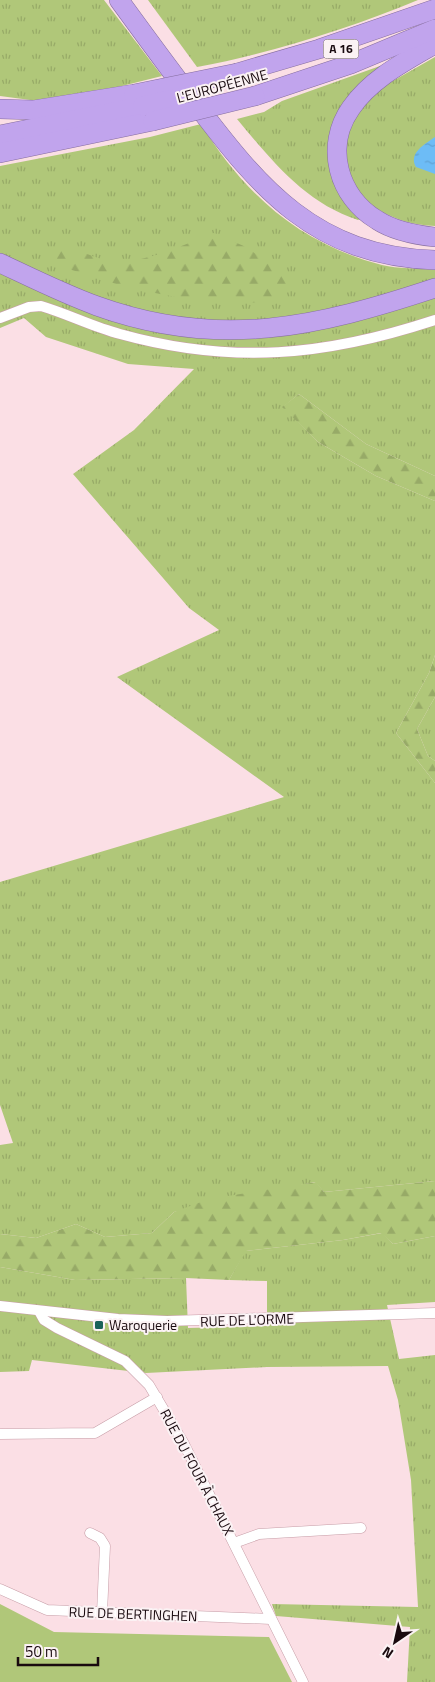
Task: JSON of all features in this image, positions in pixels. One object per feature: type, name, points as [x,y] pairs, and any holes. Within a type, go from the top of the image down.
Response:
[{"type":"highway","points":[[118,0],[245,168],[290,210],[329,234],[359,247],[390,255],[435,260]]},
{"type":"highway","points":[[134,0],[236,141],[269,177],[298,202],[329,222],[364,237],[396,245],[435,248]]},
{"type":"highway","points":[[0,109],[144,107],[245,83],[319,49],[435,10]]},
{"type":"highway","name":"L'EUROPÉENNE","points":[[0,134],[144,107],[245,83],[351,64],[435,30]]},
{"type":"highway","points":[[435,44],[381,77],[357,99],[342,123],[337,137],[336,153],[338,166],[347,191],[366,213],[392,228],[435,236]]},
{"type":"highway","name":"L'EUROPÉENNE","points":[[0,153],[144,107]]},
{"type":"highway","points":[[0,263],[97,306],[151,321],[204,329],[266,329],[309,324],[355,313],[435,288]]},
{"type":"street","points":[[0,318],[29,307],[41,306],[120,334],[154,342],[214,352],[249,354],[317,350],[386,335],[435,320]]},
{"type":"street","name":"RUE DE L'ORME","points":[[0,1306],[167,1321],[435,1313]]},
{"type":"street","name":"RUE DU FOUR À CHAUX","points":[[39,1311],[44,1320],[57,1328],[125,1361],[138,1372],[157,1397],[183,1442],[303,1682]]},
{"type":"street","points":[[0,1434],[94,1433],[157,1397]]},
{"type":"street","points":[[234,1543],[259,1534],[361,1528]]},
{"type":"street","points":[[90,1533],[100,1538],[105,1546],[102,1613]]},
{"type":"street","name":"RUE DE BERTINGHEN","points":[[0,1589],[43,1609],[271,1619]]},
{"type":"green space","points":[[0,0],[104,0],[162,76],[114,88],[38,101],[0,96]]},
{"type":"green space","points":[[148,0],[418,0],[309,39],[224,62],[197,67]]},
{"type":"green space","points":[[435,57],[435,226],[392,217],[379,210],[358,220],[339,213],[306,192],[291,179],[237,119],[264,112],[282,101],[380,66],[391,82]]},
{"type":"green space","points":[[201,124],[236,173],[277,213],[300,230],[352,256],[382,265],[435,270],[435,476],[366,444],[299,394],[283,407],[318,442],[376,476],[435,501],[435,655],[429,673],[396,733],[435,783],[435,1181],[324,1192],[315,1182],[174,1212],[152,1233],[105,1237],[76,1224],[36,1238],[0,1234],[0,1145],[13,1143],[0,1105],[0,882],[284,797],[117,677],[219,630],[189,608],[73,474],[134,430],[194,369],[128,364],[46,337],[24,318],[0,328],[0,166],[150,137]]},
{"type":"green space","points":[[214,233],[246,247],[297,283],[275,304],[176,297],[129,288],[53,264],[59,244],[118,265],[164,253]]},
{"type":"green space","points":[[299,394],[366,444],[435,476],[435,501],[376,476],[318,442],[282,407]]},
{"type":"green space","points":[[435,655],[435,697],[417,729],[428,756],[435,761],[435,783],[396,733],[429,673]]},
{"type":"green space","points":[[435,697],[435,761],[428,756],[417,729]]},
{"type":"green space","points":[[435,1181],[435,1236],[393,1244],[381,1233],[343,1240],[246,1251],[229,1280],[186,1278],[75,1280],[0,1267],[0,1234],[36,1238],[76,1224],[105,1237],[152,1233],[174,1212],[209,1199],[316,1182],[324,1192]]},
{"type":"green space","points":[[382,1233],[393,1244],[435,1236],[435,1302],[387,1305],[399,1359],[435,1355],[435,1682],[407,1682],[410,1627],[276,1616],[272,1604],[418,1607],[411,1480],[398,1400],[388,1366],[267,1367],[146,1373],[32,1360],[29,1371],[0,1372],[0,1267],[75,1280],[186,1278],[188,1328],[267,1326],[267,1281],[229,1280],[245,1251],[343,1240]]},
{"type":"green space","points":[[0,1604],[54,1632],[269,1637],[292,1682],[0,1682]]},
{"type":"water","points":[[435,137],[435,174],[416,167],[414,157],[419,149]]},
{"type":"place","name":"Waroquerie","points":[[99,1325]]}]
